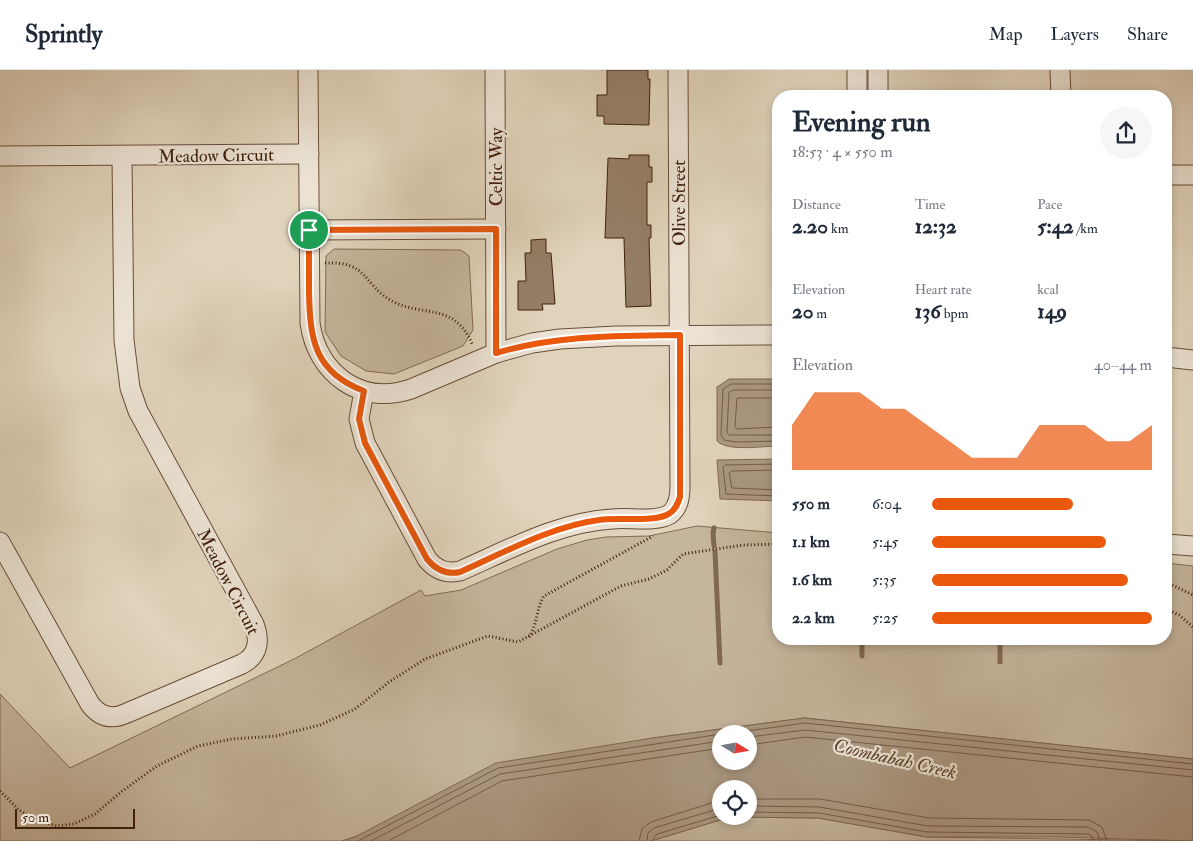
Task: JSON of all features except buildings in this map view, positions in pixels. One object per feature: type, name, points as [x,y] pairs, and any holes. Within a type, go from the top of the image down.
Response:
[{"type":"street","points":[[308,70],[310,323],[314,343],[322,361],[337,376],[351,386],[364,391],[389,394],[406,391],[496,353],[560,339],[680,335],[772,336]]},
{"type":"street","name":"Celtic Way","points":[[495,70],[496,353]]},
{"type":"street","name":"Olive Street","points":[[364,391],[359,419],[365,443],[427,559],[438,570],[453,573],[564,528],[599,520],[654,518],[669,514],[674,509],[680,497],[678,70]]},
{"type":"street","points":[[857,70],[857,90]]},
{"type":"street","points":[[878,70],[878,90]]},
{"type":"street","points":[[1060,70],[1060,90]]},
{"type":"street","name":"Meadow Circuit","points":[[0,156],[122,157],[309,154]]},
{"type":"street","name":"Meadow Circuit","points":[[0,542],[90,704],[104,716],[119,716],[242,664],[252,657],[255,652],[258,639],[254,624],[143,419],[130,388],[124,340],[122,157]]},
{"type":"street","points":[[1172,175],[1193,175]]},
{"type":"street","points":[[309,230],[496,229]]},
{"type":"street","points":[[1172,358],[1193,360]]},
{"type":"street","points":[[1172,544],[1193,546]]},
{"type":"path","points":[[322,263],[353,266],[364,273],[386,297],[399,304],[432,310],[446,315],[462,329],[474,348]]},
{"type":"path","points":[[0,791],[19,810],[39,821],[57,826],[74,824],[95,814],[157,766],[198,746],[232,739],[276,736],[320,725],[355,709],[389,682],[426,659],[488,636],[518,642],[620,586],[649,579],[668,570],[683,554],[743,545],[772,544]]},
{"type":"path","points":[[1172,585],[1193,595]]},
{"type":"path","points":[[1172,612],[1193,626]]},
{"type":"shaded area","points":[[334,249],[461,250],[469,256],[473,330],[463,346],[394,374],[366,371],[341,356],[325,332],[326,256]]},
{"type":"shaded area","points":[[697,526],[772,532],[772,645],[1172,645],[1172,564],[1193,566],[1193,759],[805,718],[752,725],[712,725],[712,730],[653,738],[342,841],[0,841],[0,694],[70,768],[294,659],[421,590],[425,596],[461,590],[557,549],[587,540],[606,537],[649,536]]},
{"type":"shaded area","points":[[757,817],[818,818],[927,837],[1193,841],[651,841],[712,822],[712,825],[757,825]]},
{"type":"water","points":[[729,379],[772,379],[772,446],[737,447],[717,441],[717,387]]},
{"type":"water","points":[[772,459],[772,501],[720,499],[717,460]]},
{"type":"water","name":"Coombabah Creek","points":[[804,718],[1193,759],[1193,841],[1056,837],[927,837],[818,818],[757,817],[757,780],[712,780],[712,822],[651,841],[342,841],[355,837],[496,763],[712,730],[712,770],[758,770],[758,725],[751,725]]},
{"type":"waterway","points":[[714,528],[714,546]]},
{"type":"waterway","points":[[715,552],[720,663]]},
{"type":"waterway","points":[[862,645],[862,656]]},
{"type":"waterway","points":[[1000,645],[1000,662]]},
{"type":"route","points":[[496,229],[496,353],[560,339],[680,335],[680,497],[678,504],[669,514],[662,517],[614,518],[564,528],[460,572],[445,572],[432,566],[365,443],[359,419],[364,391],[343,382],[330,370],[322,361],[314,343],[310,323],[309,230],[496,229]]}]
